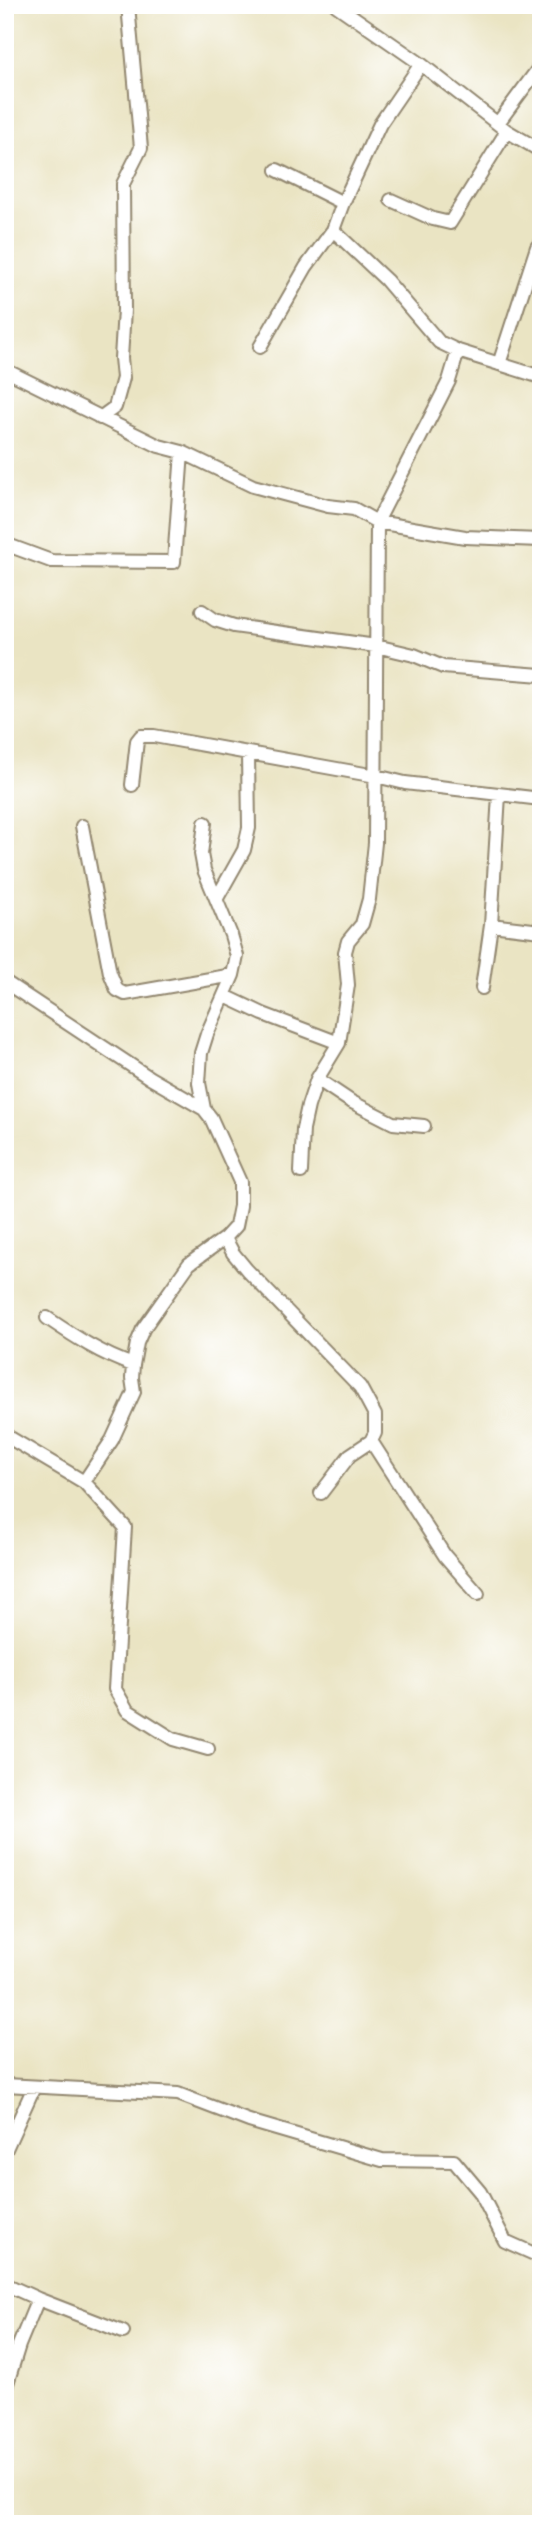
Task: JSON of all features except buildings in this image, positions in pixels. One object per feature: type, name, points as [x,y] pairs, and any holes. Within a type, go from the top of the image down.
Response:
[{"type":"street","points":[[100,418],[115,407],[123,378],[123,184],[141,148],[128,5]]},
{"type":"street","points":[[336,5],[421,64],[502,127],[541,151]]},
{"type":"street","points":[[260,347],[306,267],[333,230],[380,124],[421,64]]},
{"type":"street","points":[[391,200],[433,219],[450,223],[502,127],[541,65]]},
{"type":"street","points":[[277,170],[343,203]]},
{"type":"street","points":[[333,230],[386,280],[439,342],[458,351],[541,377]]},
{"type":"street","points":[[499,364],[539,245]]},
{"type":"street","points":[[301,1172],[303,1129],[317,1079],[340,1043],[348,985],[345,952],[348,941],[362,924],[369,899],[375,843],[377,522],[449,381],[458,351]]},
{"type":"street","points":[[5,370],[159,446],[182,452],[253,486],[328,506],[354,509],[377,522],[465,537],[541,540]]},
{"type":"street","points":[[5,544],[51,561],[174,562],[182,452]]},
{"type":"street","points":[[202,611],[215,620],[234,626],[376,646],[414,655],[443,667],[541,675]]},
{"type":"street","points":[[132,785],[136,741],[141,736],[154,736],[405,783],[541,799]]},
{"type":"street","points":[[217,898],[244,850],[249,828],[248,754]]},
{"type":"street","points":[[482,988],[491,925],[499,795]]},
{"type":"street","points":[[204,1109],[199,1083],[201,1053],[233,975],[237,956],[217,898],[204,870],[201,854],[205,823]]},
{"type":"street","points":[[82,826],[110,973],[117,990],[125,994],[233,975]]},
{"type":"street","points":[[491,925],[541,931]]},
{"type":"street","points":[[5,982],[150,1078],[204,1109],[211,1118],[240,1182],[240,1206],[236,1226],[225,1238],[188,1264],[143,1329],[133,1365],[134,1392],[112,1440],[83,1482]]},
{"type":"street","points":[[225,996],[263,1014],[340,1043]]},
{"type":"street","points":[[317,1079],[350,1101],[393,1123],[424,1126]]},
{"type":"street","points":[[225,1238],[247,1270],[360,1387],[374,1415],[375,1433],[371,1441],[350,1455],[321,1493]]},
{"type":"street","points":[[47,1318],[83,1343],[133,1365]]},
{"type":"street","points":[[5,1435],[83,1482],[125,1527],[115,1689],[127,1710],[173,1739],[208,1749]]},
{"type":"street","points":[[371,1441],[445,1556],[478,1594]]},
{"type":"street","points":[[5,2085],[178,2094],[249,2121],[382,2160],[454,2161],[480,2192],[505,2241],[541,2257]]},
{"type":"street","points":[[5,2151],[34,2087]]},
{"type":"street","points":[[5,2284],[123,2332]]},
{"type":"street","points":[[5,2390],[19,2345],[38,2299]]}]
